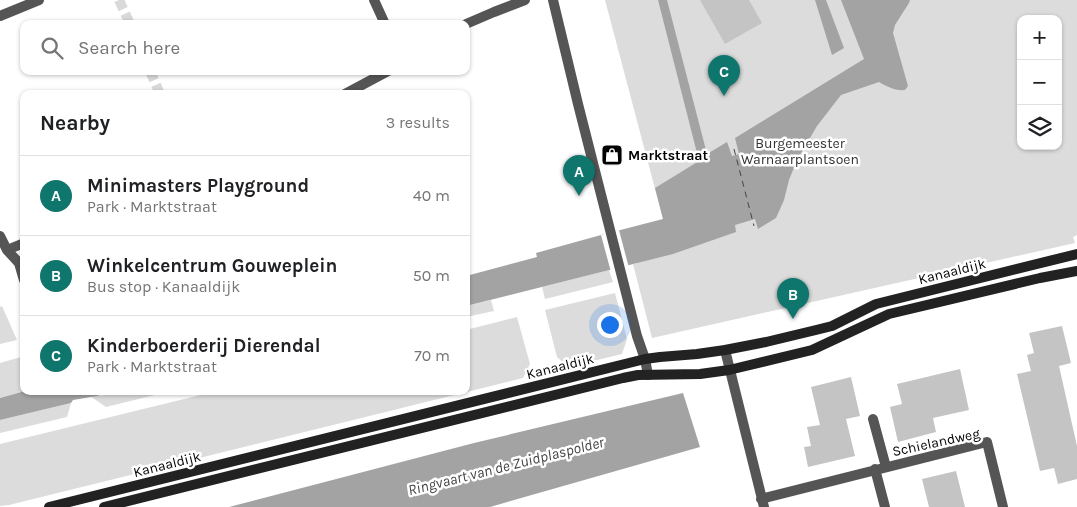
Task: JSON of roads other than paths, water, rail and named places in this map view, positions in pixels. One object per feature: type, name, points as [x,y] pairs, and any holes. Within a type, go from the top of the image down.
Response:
[{"type":"main road","name":"Kanaaldijk","points":[[49,507],[645,360],[725,350],[816,330],[832,326],[876,304],[1077,254]]},
{"type":"main road","name":"Kanaaldijk","points":[[104,507],[623,378],[648,375],[700,374],[730,370],[812,350],[889,314],[1077,271]]},
{"type":"street","points":[[0,16],[39,0]]},
{"type":"street","points":[[374,0],[383,20]]},
{"type":"street","points":[[470,22],[525,0]]},
{"type":"street","points":[[553,0],[610,232],[648,375]]},
{"type":"street","points":[[352,90],[381,75]]},
{"type":"street","points":[[0,236],[7,250],[20,266]]},
{"type":"street","points":[[7,250],[20,245]]},
{"type":"street","name":"Schielandweg","points":[[725,350],[763,503],[881,468],[987,442],[1004,507]]},
{"type":"street","name":"Schielandweg","points":[[874,419],[885,507]]},
{"type":"water","points":[[658,0],[667,0],[707,154],[727,142],[732,156],[739,154],[735,138],[864,59],[841,0],[910,0],[895,25],[893,33],[908,86],[905,90],[898,90],[879,82],[841,95],[817,126],[797,160],[776,218],[758,229],[755,219],[735,225],[736,232],[673,254],[470,305],[470,275],[537,257],[536,253],[663,219],[655,188],[699,161]]},
{"type":"water","points":[[815,0],[826,0],[844,48],[832,55]]},
{"type":"water","points":[[20,392],[20,395],[102,395],[73,400],[71,403],[0,420],[0,398]]},
{"type":"water","name":"Ringvaart van de Zuidplaspolder","points":[[683,393],[700,447],[490,507],[229,507],[474,443]]},
{"type":"tunnel","points":[[119,0],[128,20]]},
{"type":"tunnel","points":[[152,75],[158,90]]},
{"type":"place","name":"Kinderboerderij Dierendal","points":[[724,96]]},
{"type":"place","name":"Marktstraat","points":[[612,155]]},
{"type":"place","name":"Minimasters Playground","points":[[579,196]]},
{"type":"place","name":"Winkelcentrum Gouweplein","points":[[793,319]]},
{"type":"park label","name":"Burgemeester Warnaarplantsoen","points":[[800,152]]}]
